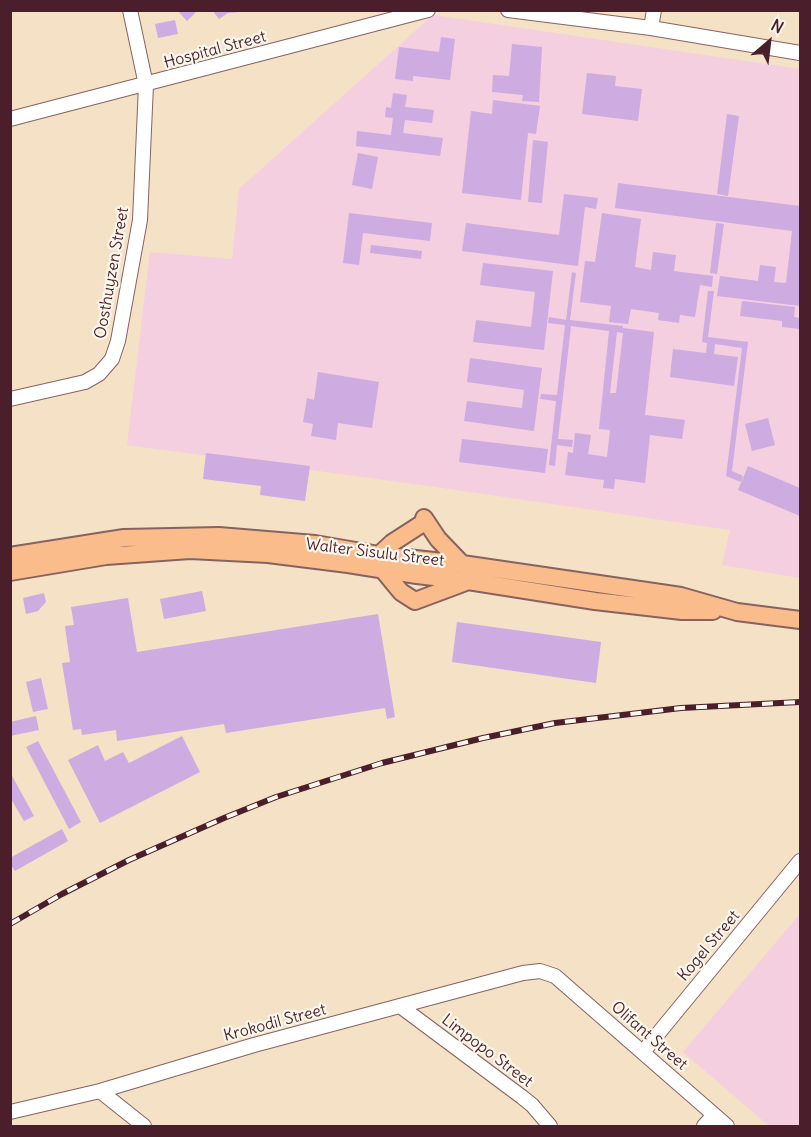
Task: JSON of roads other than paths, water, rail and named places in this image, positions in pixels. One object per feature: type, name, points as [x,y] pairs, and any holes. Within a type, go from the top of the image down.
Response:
[{"type":"main road","points":[[462,564],[424,521],[393,543],[381,562],[401,592],[415,601],[468,581]]},
{"type":"main road","name":"Walter Sisulu Street","points":[[10,556],[124,538],[208,536],[315,544],[381,562],[417,575],[595,601],[671,610],[737,612],[801,621]]},
{"type":"main road","name":"Walter Sisulu Street","points":[[10,572],[106,556],[190,550],[268,554],[348,564],[381,562],[462,564],[681,596],[737,612]]},
{"type":"street","name":"Oosthuyzen Street","points":[[10,399],[85,382],[99,374],[112,359],[118,341],[140,219],[146,85],[129,10]]},
{"type":"street","name":"Hospital Street","points":[[10,119],[428,10]]},
{"type":"street","points":[[508,10],[651,28],[801,53]]},
{"type":"street","points":[[651,28],[654,10]]},
{"type":"street","name":"Kogel Street","points":[[643,1052],[801,861]]},
{"type":"street","name":"Krokodil Street","points":[[10,1112],[100,1091],[254,1045],[523,973],[532,971],[548,973]]},
{"type":"street","name":"Olifant Street","points":[[548,973],[555,976],[727,1126]]},
{"type":"street","name":"Limpopo Street","points":[[400,1006],[522,1096],[549,1126]]},
{"type":"street","points":[[100,1091],[144,1126]]},
{"type":"street","points":[[704,1126],[714,1115]]},
{"type":"railway","points":[[10,924],[129,860],[224,818],[276,797],[382,763],[555,723],[681,708],[800,702]]}]
